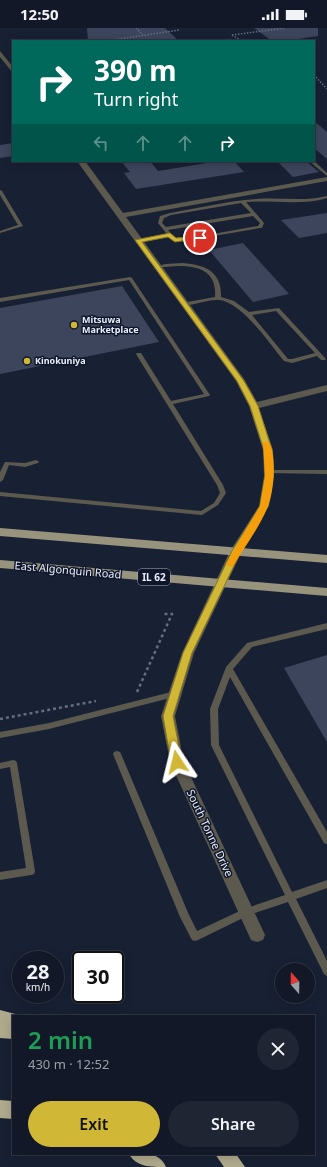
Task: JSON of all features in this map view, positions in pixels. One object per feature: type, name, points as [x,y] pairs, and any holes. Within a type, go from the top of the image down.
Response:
[{"type":"highway","points":[[0,1018],[12,1021]]},
{"type":"highway","points":[[0,1030],[12,1031]]},
{"type":"highway","points":[[0,1109],[12,1110]]},
{"type":"highway","points":[[139,1155],[157,1167]]},
{"type":"highway","points":[[225,1155],[236,1167]]},
{"type":"main road","points":[[0,532],[327,559]]},
{"type":"main road","name":"East Algonquin Road","points":[[0,564],[327,592]]},
{"type":"street","points":[[0,54],[12,70]]},
{"type":"street","name":"South Tonne Drive","points":[[82,162],[241,381],[254,406],[268,450],[269,472],[264,506],[236,551],[188,653],[168,716],[177,762],[257,935]]},
{"type":"street","points":[[120,216],[327,179]]},
{"type":"street","points":[[254,406],[327,388]]},
{"type":"lane","points":[[312,162],[327,175]]},
{"type":"lane","points":[[0,191],[21,226],[0,232]]},
{"type":"lane","points":[[243,202],[262,223],[260,227],[185,240],[175,240],[160,223],[162,217],[170,214],[243,202],[281,198],[307,201],[318,200],[327,196]]},
{"type":"lane","points":[[165,229],[254,214]]},
{"type":"lane","points":[[138,240],[170,235]]},
{"type":"lane","points":[[157,267],[185,264],[200,268],[211,274],[218,285],[218,297]]},
{"type":"lane","points":[[0,300],[130,278],[206,395],[171,403]]},
{"type":"lane","points":[[184,304],[218,297],[235,302],[248,314],[286,360],[292,361],[317,354]]},
{"type":"lane","points":[[248,314],[277,309],[317,354],[323,358]]},
{"type":"lane","points":[[0,494],[202,513],[216,504],[223,493],[220,485],[171,403],[139,354]]},
{"type":"lane","points":[[0,480],[7,464],[25,465],[36,462]]},
{"type":"lane","points":[[269,472],[327,472]]},
{"type":"lane","points":[[327,626],[250,645],[229,670],[214,709],[215,745],[327,971]]},
{"type":"lane","points":[[229,670],[327,840]]},
{"type":"lane","points":[[0,735],[49,726],[175,694]]},
{"type":"lane","points":[[117,754],[185,917],[195,937],[246,912],[327,884]]},
{"type":"lane","points":[[0,766],[13,763],[31,871],[0,876]]},
{"type":"path","points":[[136,28],[144,35]]},
{"type":"path","points":[[240,40],[232,35],[285,28]]},
{"type":"path","points":[[112,40],[179,30]]},
{"type":"path","points":[[315,76],[327,89]]},
{"type":"path","points":[[137,692],[160,644],[172,614],[162,614]]},
{"type":"path","points":[[132,693],[144,690]]},
{"type":"path","points":[[0,719],[104,699]]},
{"type":"building","points":[[87,28],[165,28],[178,40],[88,40]]},
{"type":"building","points":[[254,28],[318,28],[318,36],[292,40],[271,40]]},
{"type":"building","points":[[315,122],[327,132],[327,159],[315,149]]},
{"type":"building","points":[[12,143],[12,156],[0,158],[0,145]]},
{"type":"building","points":[[122,162],[151,162],[158,171],[213,162],[235,162],[244,172],[136,189],[124,173],[130,172]]},
{"type":"building","points":[[278,162],[307,162],[319,172],[293,177]]},
{"type":"building","points":[[327,213],[327,233],[299,238],[281,220]]},
{"type":"building","points":[[243,243],[289,294],[253,302],[209,250]]},
{"type":"building","name":"Mitsuwa Marketplace","points":[[122,286],[159,342],[0,374],[0,308]]},
{"type":"building","points":[[327,655],[327,742],[284,668]]},
{"type":"slow traffic","points":[[230,564],[236,551],[264,506],[269,476],[268,450],[266,444]]},
{"type":"place","name":"Mitsuwa Marketplace","points":[[74,325]]},
{"type":"place","name":"Kinokuniya","points":[[27,361]]},
{"type":"route","points":[[177,762],[168,716],[188,653],[236,551],[264,506],[269,476],[268,450],[254,406],[241,381],[138,240],[170,235],[175,240],[200,238]]}]
